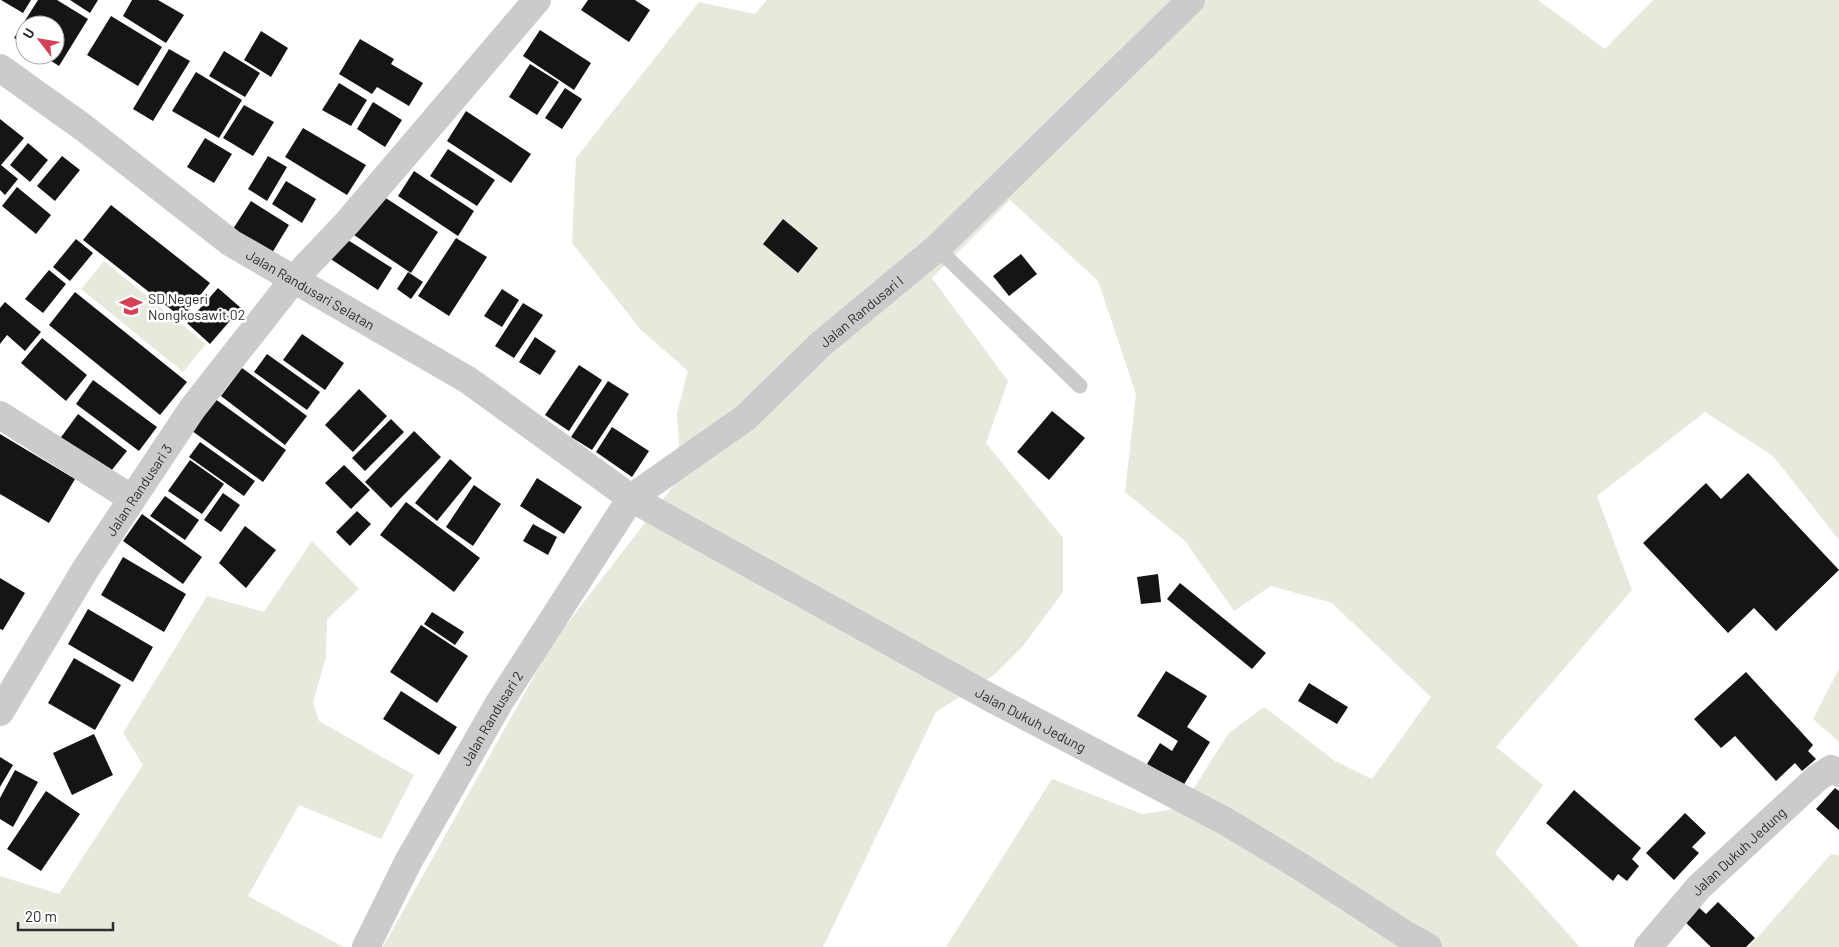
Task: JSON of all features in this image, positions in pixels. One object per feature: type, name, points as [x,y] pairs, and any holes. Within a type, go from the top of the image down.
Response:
[{"type":"street","name":"Jalan Randusari 3","points":[[0,712],[85,570],[131,498],[192,409],[294,279],[347,223],[537,0]]},
{"type":"street","name":"Jalan Randusari I","points":[[631,498],[745,418],[821,344],[937,248],[1191,0]]},
{"type":"street","name":"Jalan Randusari Selatan","points":[[0,68],[84,128],[231,243],[468,380],[631,498]]},
{"type":"street","points":[[0,415],[131,498]]},
{"type":"street","name":"Jalan Randusari 2","points":[[366,947],[408,862],[499,703],[631,498]]},
{"type":"street","name":"Jalan Dukuh Jedung","points":[[631,498],[980,692],[1225,821],[1428,947]]},
{"type":"street","name":"Jalan Dukuh Jedung","points":[[1648,947],[1698,887],[1817,778],[1831,769],[1839,773]]},
{"type":"lane","points":[[937,248],[1080,386]]},
{"type":"shaded area","points":[[767,0],[1538,0],[1605,49],[1653,0],[1839,0],[1839,540],[1773,456],[1705,412],[1597,496],[1632,590],[1496,747],[1543,785],[1495,853],[1580,947],[946,947],[1052,779],[1142,814],[1181,808],[1229,733],[1264,707],[1335,761],[1372,779],[1431,697],[1332,603],[1271,586],[1234,611],[1185,541],[1125,492],[1136,394],[1098,281],[1010,200],[932,278],[1008,381],[986,443],[1063,538],[1063,592],[1023,646],[994,675],[936,712],[823,947],[383,947],[553,642],[681,476],[677,413],[688,371],[641,330],[572,243],[576,158],[699,2],[755,14]]},
{"type":"shaded area","points":[[104,261],[206,344],[183,372],[81,289]]},
{"type":"shaded area","points":[[312,541],[359,589],[327,619],[326,657],[313,702],[319,721],[414,775],[381,839],[299,805],[248,896],[344,947],[0,947],[0,876],[59,894],[143,765],[123,733],[207,596],[264,612]]},
{"type":"shaded area","points":[[1839,669],[1839,742],[1813,719]]},
{"type":"shaded area","points":[[1831,854],[1839,855],[1839,947],[1749,947]]},
{"type":"building","points":[[1,0],[31,0],[23,13]]},
{"type":"building","points":[[38,0],[57,0],[88,19],[65,56],[65,15],[29,15]]},
{"type":"building","points":[[70,0],[98,0],[90,13]]},
{"type":"building","points":[[132,0],[158,0],[184,15],[166,43],[123,16]]},
{"type":"building","points":[[588,0],[635,0],[650,10],[629,42],[581,10]]},
{"type":"building","points":[[111,16],[162,47],[138,86],[87,55]]},
{"type":"building","points":[[540,30],[591,63],[574,90],[523,56]]},
{"type":"building","points":[[261,31],[288,48],[271,77],[244,60]]},
{"type":"building","points":[[360,39],[394,59],[391,64],[423,83],[409,106],[377,87],[372,94],[339,74]]},
{"type":"building","points":[[169,49],[190,61],[153,121],[133,109]]},
{"type":"building","points":[[224,51],[260,73],[245,97],[209,76]]},
{"type":"building","points":[[530,64],[559,82],[537,115],[509,97]]},
{"type":"building","points":[[196,72],[242,100],[219,138],[172,111]]},
{"type":"building","points":[[339,83],[367,100],[351,126],[322,110]]},
{"type":"building","points":[[565,88],[582,99],[562,129],[545,118]]},
{"type":"building","points":[[373,102],[402,120],[385,147],[357,129]]},
{"type":"building","points":[[244,105],[274,122],[253,156],[223,138]]},
{"type":"building","points":[[466,111],[531,154],[511,183],[447,141]]},
{"type":"building","points":[[0,119],[24,138],[1,165],[18,179],[5,195],[0,190]]},
{"type":"building","points":[[303,128],[366,165],[347,195],[285,157]]},
{"type":"building","points":[[205,138],[232,154],[214,183],[187,167]]},
{"type":"building","points":[[28,143],[48,160],[30,182],[10,165]]},
{"type":"building","points":[[448,149],[495,180],[477,206],[430,176]]},
{"type":"building","points":[[62,156],[80,170],[55,201],[37,186]]},
{"type":"building","points":[[268,156],[287,167],[267,201],[248,189]]},
{"type":"building","points":[[414,171],[474,211],[458,236],[398,196]]},
{"type":"building","points":[[286,181],[316,199],[302,223],[272,204]]},
{"type":"building","points":[[17,187],[51,215],[36,234],[2,206]]},
{"type":"building","points":[[378,193],[438,232],[411,273],[351,233]]},
{"type":"building","points":[[251,201],[289,225],[272,253],[233,229]]},
{"type":"building","points":[[111,205],[210,283],[182,318],[83,240]]},
{"type":"building","points":[[783,219],[818,248],[798,273],[763,244]]},
{"type":"building","points":[[340,235],[392,268],[378,290],[326,256]]},
{"type":"building","points":[[456,238],[487,257],[449,316],[418,296]]},
{"type":"building","points":[[76,239],[93,253],[70,281],[53,267]]},
{"type":"building","points":[[1021,254],[1037,274],[1009,296],[993,276]]},
{"type":"building","points":[[49,270],[66,284],[43,313],[25,299]]},
{"type":"building","points":[[408,272],[423,282],[411,299],[397,289]]},
{"type":"building","points":[[218,288],[241,308],[210,344],[187,323]]},
{"type":"building","points":[[502,289],[519,300],[502,327],[484,316]]},
{"type":"building","points":[[75,292],[187,382],[160,415],[49,325]]},
{"type":"building","points":[[5,302],[41,332],[25,351],[7,335],[0,344],[0,308]]},
{"type":"building","points":[[523,303],[543,315],[514,358],[495,346]]},
{"type":"building","points":[[302,334],[344,363],[325,390],[283,360]]},
{"type":"building","points":[[535,337],[556,351],[540,375],[519,362]]},
{"type":"building","points":[[42,338],[87,375],[66,401],[21,363]]},
{"type":"building","points":[[267,354],[320,392],[307,410],[254,372]]},
{"type":"building","points":[[579,365],[602,380],[569,431],[545,415]]},
{"type":"building","points":[[242,368],[307,416],[285,445],[221,396]]},
{"type":"building","points":[[93,380],[157,427],[139,451],[76,404]]},
{"type":"building","points":[[608,381],[629,394],[592,450],[571,437]]},
{"type":"building","points":[[359,389],[387,416],[353,452],[325,425]]},
{"type":"building","points":[[211,396],[286,450],[263,482],[188,428]]},
{"type":"building","points":[[1052,411],[1085,438],[1049,480],[1017,452]]},
{"type":"building","points":[[78,414],[127,451],[107,476],[59,440]]},
{"type":"building","points":[[391,419],[404,432],[365,471],[352,458]]},
{"type":"building","points":[[612,427],[649,451],[632,477],[596,452]]},
{"type":"building","points":[[414,431],[441,457],[391,508],[365,482]]},
{"type":"building","points":[[0,434],[75,479],[49,523],[0,494]]},
{"type":"building","points":[[200,442],[255,481],[244,496],[189,457]]},
{"type":"building","points":[[450,459],[472,478],[437,521],[415,503]]},
{"type":"building","points":[[190,460],[224,484],[202,514],[168,491]]},
{"type":"building","points":[[344,465],[370,490],[351,509],[325,483]]},
{"type":"building","points":[[1748,473],[1839,570],[1776,631],[1754,608],[1728,633],[1643,543],[1706,483],[1721,499]]},
{"type":"building","points":[[537,478],[582,507],[564,534],[520,506]]},
{"type":"building","points":[[474,485],[501,504],[473,546],[446,527]]},
{"type":"building","points":[[223,493],[240,505],[221,532],[204,520]]},
{"type":"building","points":[[165,496],[199,520],[185,540],[150,516]]},
{"type":"building","points":[[406,502],[480,558],[454,592],[380,535]]},
{"type":"building","points":[[357,511],[371,524],[350,546],[336,532]]},
{"type":"building","points":[[142,514],[202,557],[183,584],[123,541]]},
{"type":"building","points":[[533,524],[557,537],[548,555],[523,541]]},
{"type":"building","points":[[245,526],[276,550],[246,588],[219,563]]},
{"type":"building","points":[[123,557],[186,594],[164,632],[101,595]]},
{"type":"building","points":[[1158,574],[1161,602],[1141,604],[1137,577]]},
{"type":"building","points":[[0,578],[25,593],[3,630],[0,629]]},
{"type":"building","points":[[1180,583],[1266,653],[1252,669],[1167,599]]},
{"type":"building","points":[[88,609],[153,647],[133,682],[68,644]]},
{"type":"building","points":[[432,612],[464,632],[455,645],[424,624]]},
{"type":"building","points":[[421,625],[468,656],[437,703],[390,672]]},
{"type":"building","points":[[74,658],[121,685],[95,730],[48,703]]},
{"type":"building","points":[[1166,671],[1207,696],[1187,727],[1210,742],[1183,786],[1147,764],[1160,743],[1172,751],[1178,741],[1137,716]]},
{"type":"building","points":[[1746,672],[1813,745],[1808,751],[1816,759],[1802,771],[1795,763],[1776,781],[1735,736],[1721,748],[1694,719]]},
{"type":"building","points":[[1309,683],[1348,707],[1337,724],[1298,701]]},
{"type":"building","points":[[401,691],[457,727],[439,755],[383,719]]},
{"type":"building","points":[[94,734],[113,775],[72,795],[53,753]]},
{"type":"building","points":[[0,757],[13,765],[0,787]]},
{"type":"building","points":[[15,770],[38,782],[13,827],[0,819],[0,798]]},
{"type":"building","points":[[1835,788],[1839,791],[1839,830],[1816,809]]},
{"type":"building","points":[[1574,790],[1641,848],[1632,859],[1639,866],[1627,881],[1618,874],[1613,881],[1546,823]]},
{"type":"building","points":[[46,791],[80,814],[41,871],[7,849]]},
{"type":"building","points":[[1685,813],[1706,833],[1692,847],[1699,853],[1674,880],[1646,853]]},
{"type":"building","points":[[1718,902],[1755,938],[1746,947],[1711,947],[1680,917],[1694,903],[1706,914]]},
{"type":"place","name":"SD Negeri Nongkosawit 02","points":[[131,306]]}]
